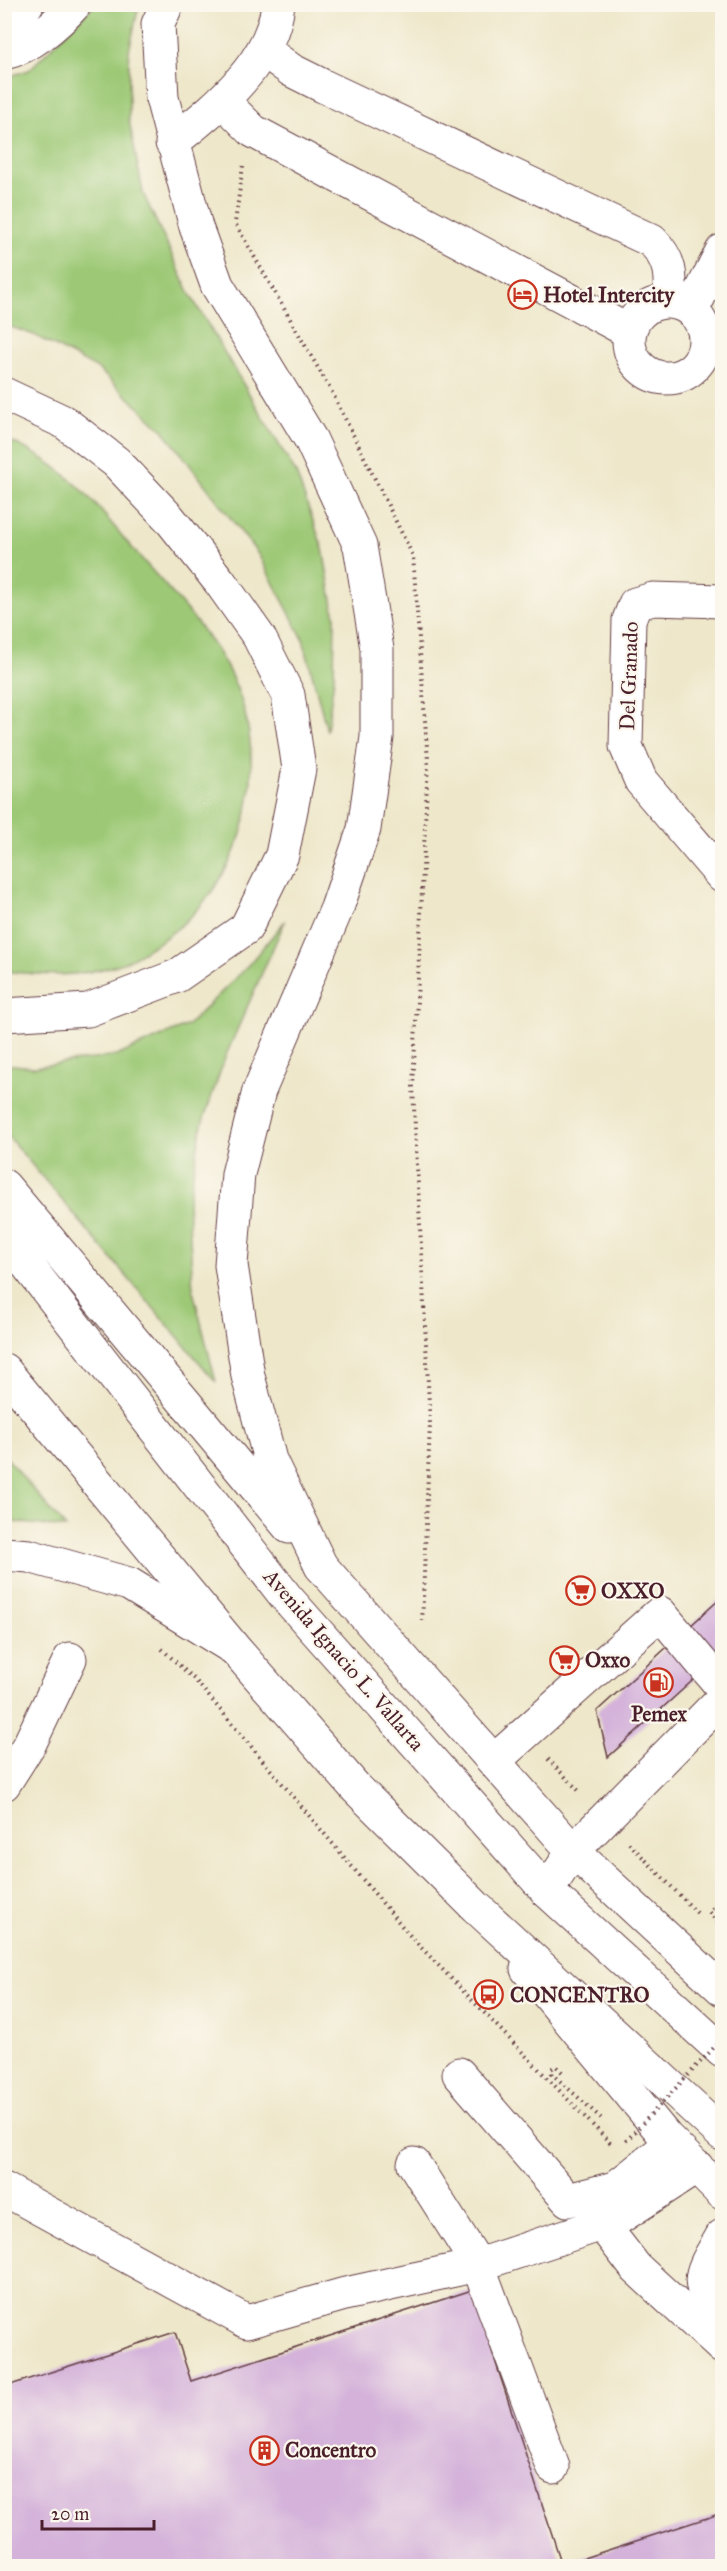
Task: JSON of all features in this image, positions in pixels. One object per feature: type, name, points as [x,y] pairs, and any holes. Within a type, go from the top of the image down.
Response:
[{"type":"main road","points":[[4,35],[27,4]]},
{"type":"main road","points":[[4,53],[17,51],[64,16],[75,4]]},
{"type":"main road","points":[[167,4],[158,24],[162,99],[196,227],[217,285],[311,440],[360,546],[377,649],[377,737],[364,829],[333,918],[259,1091],[238,1174],[231,1265],[248,1376],[270,1460],[321,1566]]},
{"type":"main road","points":[[172,143],[222,100],[264,50],[277,18],[278,4]]},
{"type":"main road","points":[[264,50],[291,70],[307,78],[652,240],[665,254],[681,306],[705,330],[704,353],[690,372],[668,380],[645,373],[630,354],[628,332],[634,318],[644,308],[656,302],[681,306]]},
{"type":"main road","points":[[222,100],[253,132],[628,332]]},
{"type":"main road","points":[[681,306],[723,252]]},
{"type":"main road","points":[[4,394],[64,422],[117,462],[169,518],[220,582],[259,637],[288,695],[299,769],[282,855],[246,928],[177,976],[88,1010],[4,1015]]},
{"type":"main road","name":"Del Granado","points":[[723,601],[653,599],[635,604],[629,620],[627,746],[641,781],[723,876]]},
{"type":"main road","points":[[4,1186],[321,1566],[573,1851],[723,1989]]},
{"type":"main road","name":"Avenida Ignacio L. Vallarta","points":[[4,1235],[286,1597],[547,1891],[723,2051]]},
{"type":"main road","points":[[4,1370],[234,1648],[356,1788],[476,1907],[723,2134]]},
{"type":"main road","points":[[4,1554],[29,1556],[129,1584],[234,1648]]},
{"type":"main road","points":[[494,1761],[660,1613],[723,1687]]},
{"type":"main road","points":[[4,1784],[30,1743],[70,1659]]},
{"type":"main road","points":[[547,1891],[573,1851],[723,1699]]},
{"type":"main road","points":[[476,1907],[672,2143],[723,2193]]},
{"type":"main road","points":[[459,2074],[568,2200],[615,2188],[632,2155],[672,2143]]},
{"type":"main road","points":[[414,2164],[478,2265],[553,2467]]},
{"type":"main road","points":[[4,2189],[247,2322],[345,2294],[478,2265],[602,2224],[620,2217],[697,2167]]},
{"type":"main road","points":[[602,2224],[636,2268],[723,2348]]},
{"type":"main road","points":[[723,2236],[703,2271],[700,2285],[707,2300],[723,2314]]},
{"type":"path","points":[[244,160],[235,223],[333,394],[412,556],[428,761],[412,1087],[430,1424],[422,1625],[429,1633]]},
{"type":"path","points":[[154,1641],[196,1681],[412,1938],[594,2129],[632,2155],[723,2039]]},
{"type":"path","points":[[524,1734],[699,1915]]},
{"type":"path","points":[[723,1914],[714,1907],[710,1908],[710,1915],[723,1928]]},
{"type":"green space","points":[[94,5],[139,5],[129,51],[129,120],[143,193],[191,296],[296,473],[323,549],[335,617],[334,678],[327,731],[303,639],[258,554],[163,430],[98,369],[34,335],[5,325],[4,78],[29,70]]},
{"type":"green space","points":[[5,439],[35,454],[80,488],[185,607],[229,671],[246,718],[251,752],[251,786],[245,818],[235,850],[220,879],[201,906],[177,929],[125,962],[74,974],[48,975],[5,971]]},
{"type":"green space","points":[[285,921],[226,1055],[202,1124],[188,1202],[193,1291],[216,1382],[5,1133],[5,1064],[34,1067],[116,1056],[188,1025],[244,970]]},
{"type":"green space","points":[[5,1456],[66,1528],[5,1521]]},
{"type":"building","name":"Pemex","points":[[722,1597],[722,1654],[608,1757],[597,1711]]},
{"type":"building","name":"Concentro","points":[[472,2290],[562,2565],[722,2513],[722,2566],[4,2566],[4,2387],[175,2332],[191,2381]]},
{"type":"place","name":"Hotel Intercity","points":[[522,295]]},
{"type":"place","name":"OXXO","points":[[580,1591]]},
{"type":"place","name":"Oxxo","points":[[564,1660]]},
{"type":"place","name":"Pemex","points":[[659,1683]]},
{"type":"place","name":"CONCENTRO","points":[[489,1995]]},
{"type":"place","name":"Concentro","points":[[264,2450]]}]
